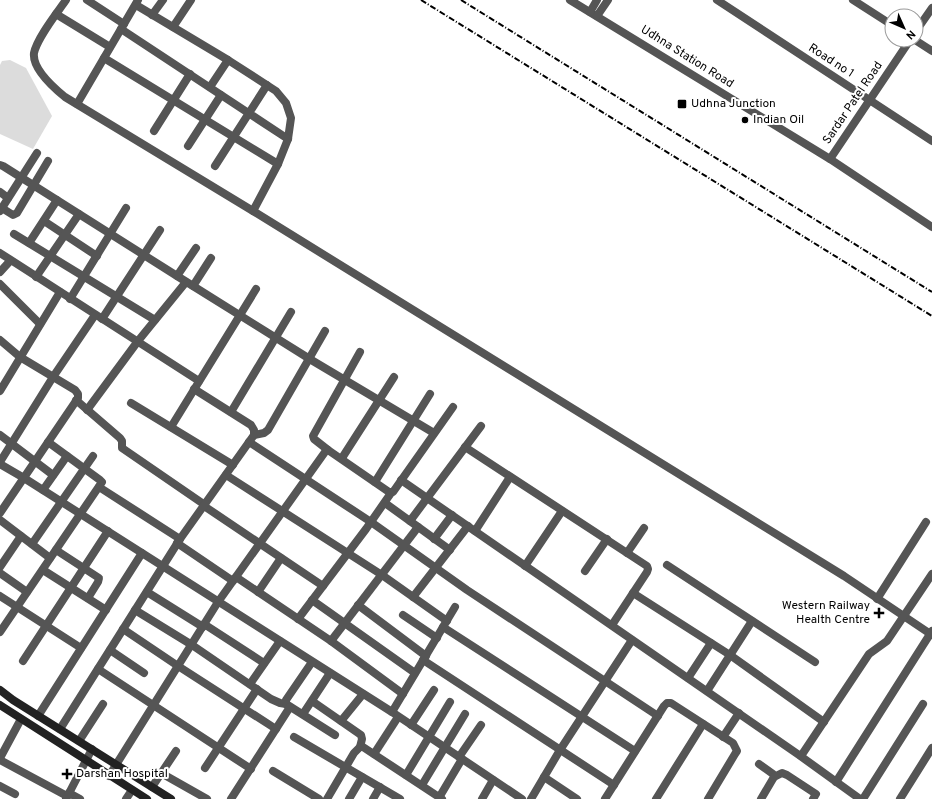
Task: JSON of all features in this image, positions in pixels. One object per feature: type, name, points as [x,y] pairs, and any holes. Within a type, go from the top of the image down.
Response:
[{"type":"main road","points":[[0,690],[38,716],[171,799]]},
{"type":"main road","points":[[0,705],[147,799]]},
{"type":"street","points":[[66,0],[39,41],[34,53],[38,69],[55,89],[65,97],[253,211],[844,576],[904,617],[931,633],[836,782]]},
{"type":"street","points":[[152,15],[163,0]]},
{"type":"street","points":[[173,27],[192,0]]},
{"type":"street","name":"Udhna Station Road","points":[[570,0],[830,159],[932,227]]},
{"type":"street","points":[[594,14],[598,0]]},
{"type":"street","points":[[594,14],[608,0]]},
{"type":"street","name":"Road no 1","points":[[717,0],[932,141]]},
{"type":"street","points":[[853,0],[884,20]]},
{"type":"street","points":[[91,1],[190,74],[288,139]]},
{"type":"street","points":[[77,104],[137,2],[152,15],[267,85],[282,97],[290,110],[291,124],[288,139],[278,164],[253,211]]},
{"type":"street","points":[[924,20],[932,8]]},
{"type":"street","points":[[56,14],[110,47]]},
{"type":"street","name":"Sardar Patel Road","points":[[830,159],[905,48]]},
{"type":"street","points":[[104,58],[278,164]]},
{"type":"street","points":[[210,87],[228,60]]},
{"type":"street","points":[[154,132],[190,74]]},
{"type":"street","points":[[215,166],[267,85]]},
{"type":"street","points":[[188,146],[221,95]]},
{"type":"street","points":[[37,154],[1,209],[15,215],[48,160]]},
{"type":"street","points":[[0,165],[276,338],[434,433]]},
{"type":"street","points":[[0,192],[8,198]]},
{"type":"street","points":[[29,243],[57,200]]},
{"type":"street","points":[[70,299],[126,208]]},
{"type":"street","points":[[36,277],[79,214]]},
{"type":"street","points":[[44,221],[97,256]]},
{"type":"street","points":[[160,230],[117,296],[98,317],[53,377],[12,443],[1,465],[108,531],[395,714],[522,799]]},
{"type":"street","points":[[14,234],[155,320]]},
{"type":"street","points":[[177,276],[196,248]]},
{"type":"street","points":[[0,253],[10,261],[199,381]]},
{"type":"street","points":[[87,410],[155,320],[190,284],[211,258]]},
{"type":"street","points":[[0,272],[10,261]]},
{"type":"street","points":[[0,284],[40,324]]},
{"type":"street","points":[[171,427],[256,289]]},
{"type":"street","points":[[0,391],[60,292]]},
{"type":"street","points":[[231,412],[291,312]]},
{"type":"street","points":[[254,434],[264,433],[268,430],[325,331]]},
{"type":"street","points":[[0,340],[20,357],[75,390],[78,394],[78,398],[24,478],[3,502],[0,512]]},
{"type":"street","points":[[360,352],[313,436],[314,439],[328,450],[342,458],[391,493]]},
{"type":"street","points":[[342,458],[394,377]]},
{"type":"street","points":[[60,729],[179,541],[254,434],[254,430],[250,425],[194,389]]},
{"type":"street","points":[[375,482],[430,394]]},
{"type":"street","points":[[76,400],[120,438],[122,441],[122,448],[323,586]]},
{"type":"street","points":[[131,402],[233,465]]},
{"type":"street","points":[[298,618],[371,522],[453,407]]},
{"type":"street","points":[[410,521],[480,426]]},
{"type":"street","points":[[0,436],[12,443],[54,475]]},
{"type":"street","points":[[0,632],[102,482],[48,442]]},
{"type":"street","points":[[249,442],[371,522],[467,590],[658,716]]},
{"type":"street","points":[[465,447],[644,564],[648,569],[612,625]]},
{"type":"street","points":[[109,776],[218,602],[282,511],[328,450]]},
{"type":"street","points":[[43,490],[67,456]]},
{"type":"street","points":[[32,544],[93,456]]},
{"type":"street","points":[[226,475],[382,575],[413,597],[445,624],[635,751]]},
{"type":"street","points":[[413,597],[450,550],[471,529],[510,477]]},
{"type":"street","points":[[401,480],[801,756],[860,799]]},
{"type":"street","points":[[99,487],[234,579],[258,592],[298,618],[403,694]]},
{"type":"street","points":[[384,503],[450,550]]},
{"type":"street","points":[[525,566],[562,510]]},
{"type":"street","points":[[434,539],[452,515]]},
{"type":"street","points":[[0,520],[50,558]]},
{"type":"street","points":[[877,599],[926,522]]},
{"type":"street","points":[[330,641],[418,527]]},
{"type":"street","points":[[627,553],[644,528]]},
{"type":"street","points":[[23,661],[108,531]]},
{"type":"street","points":[[0,567],[21,536]]},
{"type":"street","points":[[584,571],[607,539]]},
{"type":"street","points":[[56,550],[99,578],[88,598]]},
{"type":"street","points":[[38,716],[142,553]]},
{"type":"street","points":[[258,592],[281,558]]},
{"type":"street","points":[[667,565],[815,662]]},
{"type":"street","points":[[42,570],[106,610]]},
{"type":"street","points":[[0,573],[27,592]]},
{"type":"street","points":[[801,756],[869,654],[887,641],[932,574]]},
{"type":"street","points":[[147,592],[204,625],[264,663]]},
{"type":"street","points":[[633,593],[730,655],[824,722]]},
{"type":"street","points":[[0,596],[81,648]]},
{"type":"street","points":[[312,600],[415,673]]},
{"type":"street","points":[[358,605],[424,658],[614,785]]},
{"type":"street","points":[[374,754],[395,714],[403,694],[455,607]]},
{"type":"street","points":[[135,610],[192,645],[275,701],[303,714],[335,735]]},
{"type":"street","points":[[403,615],[437,638]]},
{"type":"street","points":[[707,691],[752,621]]},
{"type":"street","points":[[123,629],[276,729]]},
{"type":"street","points":[[530,799],[560,750],[632,640]]},
{"type":"street","points":[[205,768],[244,708],[264,663],[280,641]]},
{"type":"street","points":[[688,678],[711,643]]},
{"type":"street","points":[[110,650],[144,673]]},
{"type":"street","points":[[231,799],[276,729],[288,706],[286,700],[312,662]]},
{"type":"street","points":[[98,669],[251,769]]},
{"type":"street","points":[[303,714],[330,673]]},
{"type":"street","points":[[411,725],[434,690]]},
{"type":"street","points":[[341,721],[363,694]]},
{"type":"street","points":[[312,701],[361,735],[362,739],[360,747],[357,749],[327,799]]},
{"type":"street","points":[[406,774],[450,702]]},
{"type":"street","points":[[605,799],[664,706],[667,703],[671,703],[733,743],[737,751],[708,799]]},
{"type":"street","points":[[79,741],[104,704]]},
{"type":"street","points":[[863,799],[923,704]]},
{"type":"street","points":[[722,737],[739,713]]},
{"type":"street","points":[[422,785],[465,714]]},
{"type":"street","points":[[21,719],[0,759],[67,796],[80,799]]},
{"type":"street","points":[[656,799],[704,724]]},
{"type":"street","points":[[360,747],[406,774],[441,798],[460,758],[481,726]]},
{"type":"street","points":[[294,737],[400,799]]},
{"type":"street","points":[[900,799],[932,748]]},
{"type":"street","points":[[67,796],[92,750]]},
{"type":"street","points":[[152,787],[176,751]]},
{"type":"street","points":[[760,764],[773,774],[774,777]]},
{"type":"street","points":[[273,771],[319,799]]},
{"type":"street","points":[[161,773],[207,799]]},
{"type":"street","points":[[761,799],[774,777],[782,773],[786,774],[816,794],[813,799]]},
{"type":"street","points":[[349,799],[362,777]]},
{"type":"street","points":[[544,777],[577,799]]},
{"type":"street","points":[[482,799],[494,780]]},
{"type":"street","points":[[0,786],[15,794]]},
{"type":"street","points":[[373,799],[380,787]]},
{"type":"street","points":[[126,799],[132,790]]},
{"type":"shaded area","points":[[10,60],[26,68],[52,116],[33,149],[0,134],[0,65],[2,61]]},
{"type":"railway","points":[[421,0],[932,316]]},
{"type":"railway","points":[[461,0],[932,292]]},
{"type":"place","name":"Udhna Junction","points":[[682,104]]},
{"type":"place","name":"Indian Oil","points":[[745,120]]},
{"type":"place","name":"Western Railway Health Centre","points":[[879,613]]},
{"type":"place","name":"Darshan Hospital","points":[[67,774]]}]
